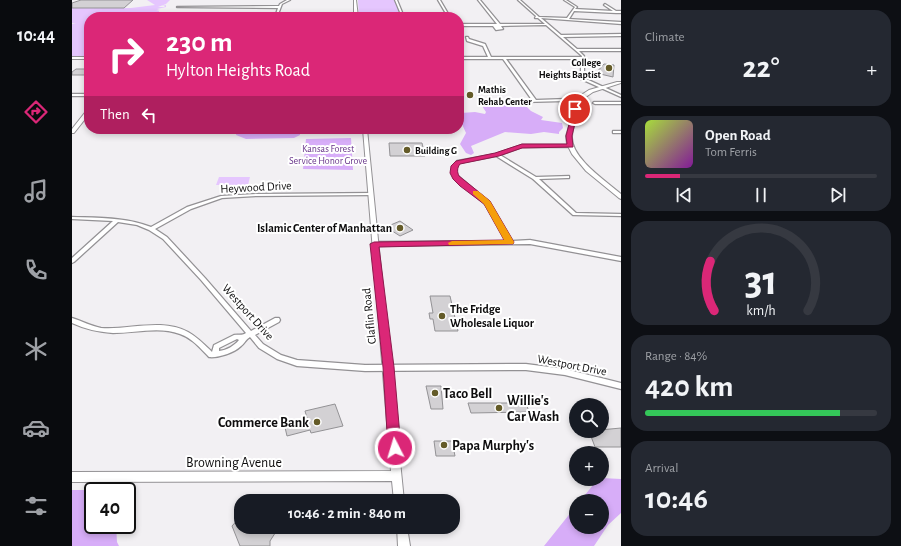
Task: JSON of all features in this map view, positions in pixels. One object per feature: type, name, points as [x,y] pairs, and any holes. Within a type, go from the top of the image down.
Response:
[{"type":"main road","points":[[620,83],[604,88],[577,103],[569,136],[571,146],[582,162],[621,197]]},
{"type":"street","points":[[178,7],[279,7],[289,0]]},
{"type":"street","points":[[355,0],[356,12]]},
{"type":"street","points":[[396,0],[401,12]]},
{"type":"street","points":[[439,0],[446,12]]},
{"type":"street","points":[[464,25],[494,25],[497,29],[502,29],[478,0]]},
{"type":"street","points":[[518,0],[545,25],[577,50],[583,58],[582,78],[621,96]]},
{"type":"street","points":[[565,0],[576,6],[568,18]]},
{"type":"street","points":[[605,5],[616,12]]},
{"type":"street","points":[[278,12],[279,7]]},
{"type":"street","points":[[574,10],[621,12]]},
{"type":"street","points":[[536,17],[568,18],[621,23]]},
{"type":"street","points":[[499,25],[545,25]]},
{"type":"street","points":[[560,36],[621,35]]},
{"type":"street","points":[[468,38],[468,40],[484,45],[490,58]]},
{"type":"street","points":[[577,50],[621,50]]},
{"type":"street","points":[[72,58],[84,58]]},
{"type":"street","points":[[464,58],[583,58]]},
{"type":"street","points":[[504,58],[535,102]]},
{"type":"street","points":[[72,96],[84,95]]},
{"type":"street","points":[[487,102],[535,102],[565,100],[577,103]]},
{"type":"street","points":[[595,103],[621,103]]},
{"type":"street","points":[[72,132],[84,117]]},
{"type":"street","points":[[614,132],[621,132]]},
{"type":"street","name":"Claflin Road","points":[[365,134],[374,244],[388,367],[398,494]]},
{"type":"street","points":[[510,242],[487,202],[463,185],[454,173],[455,166],[458,162],[497,155],[522,146],[571,146]]},
{"type":"street","points":[[497,155],[535,178],[575,214],[621,215]]},
{"type":"street","points":[[535,178],[567,177]]},
{"type":"street","name":"Heywood Drive","points":[[151,229],[189,208],[221,197],[256,195],[370,194]]},
{"type":"street","name":"Westport Drive","points":[[72,218],[117,220],[138,224],[151,229],[165,238],[261,346],[279,357],[296,363],[321,366],[526,367],[565,372],[621,386]]},
{"type":"street","points":[[72,261],[117,220]]},
{"type":"street","points":[[374,244],[530,242],[621,259]]},
{"type":"street","points":[[72,252],[79,254]]},
{"type":"street","points":[[72,328],[75,322],[90,328],[115,332],[168,329],[182,332],[198,341],[211,355],[215,353],[222,354],[241,344],[243,338],[277,320]]},
{"type":"street","name":"Browning Avenue","points":[[72,477],[397,476]]},
{"type":"street","points":[[403,534],[404,546]]},
{"type":"shaded area","points":[[147,0],[170,0],[166,4],[158,7],[164,7],[165,6],[162,6],[166,5],[166,7],[157,9],[160,10],[156,11],[159,12],[84,12],[84,57],[72,57],[72,24],[76,23],[72,23],[72,8],[131,8],[155,5]]},
{"type":"shaded area","points":[[358,0],[395,0],[399,12],[359,12]]},
{"type":"shaded area","points":[[219,177],[250,177],[248,185],[216,185]]},
{"type":"green space","points":[[491,103],[525,105],[531,111],[543,117],[541,120],[562,123],[563,128],[559,134],[544,132],[531,134],[505,132],[471,146],[474,153],[471,155],[466,153],[460,144],[466,133],[464,129],[464,113],[475,112],[485,114],[486,112],[482,106]]},
{"type":"green space","points":[[300,134],[294,138],[246,139],[236,135]]},
{"type":"green space","name":"Kansas Forest Service Honor Grove","points":[[351,138],[353,170],[303,169],[306,139]]},
{"type":"green space","points":[[609,478],[621,479],[621,513],[609,524],[609,494],[586,494],[592,486],[609,486]]},
{"type":"green space","points":[[72,490],[84,490],[84,534],[117,534],[119,546],[72,546]]},
{"type":"green space","points":[[569,515],[569,534],[602,534],[594,546],[544,546]]},
{"type":"building","points":[[81,0],[133,0],[124,8],[72,8],[72,3]]},
{"type":"building","name":"College Heights Baptist","points":[[604,64],[614,65],[613,77],[596,73]]},
{"type":"building","points":[[76,69],[84,69],[84,75],[72,75],[72,72]]},
{"type":"building","name":"Building G","points":[[389,143],[422,143],[425,156],[390,156]]},
{"type":"building","name":"Islamic Center of Manhattan","points":[[400,221],[413,230],[400,236],[386,227]]},
{"type":"building","name":"The Fridge Wholesale Liquor","points":[[430,296],[450,296],[458,331],[435,331],[433,319],[430,319],[429,313],[433,313]]},
{"type":"building","name":"Taco Bell","points":[[426,386],[441,386],[443,409],[431,409]]},
{"type":"building","name":"Willie's Car Wash","points":[[468,403],[526,403],[529,412],[471,413]]},
{"type":"building","name":"Commerce Bank","points":[[335,404],[343,426],[311,433],[310,430],[287,436],[284,423],[307,418],[305,411]]},
{"type":"building","points":[[621,428],[621,447],[595,446],[592,438],[609,438],[609,429]]},
{"type":"building","name":"Papa Murphy's","points":[[434,441],[452,441],[455,456],[436,456]]},
{"type":"building","points":[[235,534],[274,534],[270,541],[270,546],[240,546]]},
{"type":"slow traffic","points":[[452,243],[510,242],[487,202],[475,193]]},
{"type":"place","name":"College Heights Baptist","points":[[609,68]]},
{"type":"place","name":"Mathis Rehab Center","points":[[470,95]]},
{"type":"place","name":"Building G","points":[[407,150]]},
{"type":"place","name":"Islamic Center of Manhattan","points":[[400,228]]},
{"type":"place","name":"The Fridge Wholesale Liquor","points":[[442,316]]},
{"type":"place","name":"Taco Bell","points":[[435,393]]},
{"type":"place","name":"Willie's Car Wash","points":[[499,408]]},
{"type":"place","name":"Commerce Bank","points":[[317,422]]},
{"type":"place","name":"Papa Murphy's","points":[[444,445]]},
{"type":"route","points":[[395,448],[388,367],[374,244],[510,242],[487,202],[463,185],[456,177],[453,170],[458,162],[479,157],[497,155],[522,146],[571,146],[569,136],[575,109]]}]
